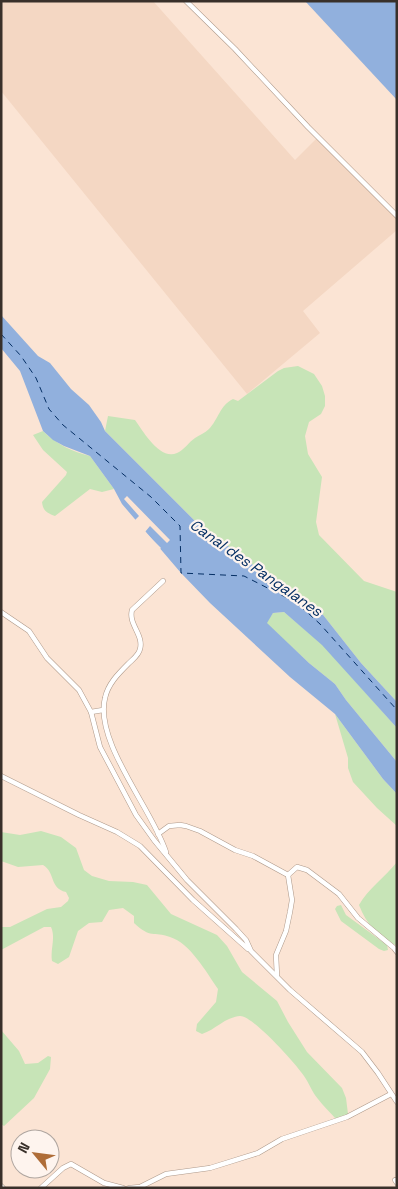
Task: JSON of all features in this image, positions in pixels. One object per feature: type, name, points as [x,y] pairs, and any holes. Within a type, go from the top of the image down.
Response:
[{"type":"street","points":[[186,1],[308,128],[397,216]]},
{"type":"street","points":[[162,582],[132,610],[130,616],[141,640],[139,653],[110,684],[103,710],[110,742],[162,840],[166,854]]},
{"type":"street","points":[[1,612],[29,632],[47,658],[79,690],[91,712],[100,747],[136,816],[187,880],[246,940],[251,951]]},
{"type":"street","points":[[91,712],[103,710]]},
{"type":"street","points":[[1,776],[117,832],[140,846],[193,900],[251,951],[290,990],[362,1052],[397,1102]]},
{"type":"street","points":[[158,834],[168,826],[186,826],[235,850],[253,856],[288,875]]},
{"type":"street","points":[[288,875],[297,866],[307,870],[339,894],[358,918],[397,952]]},
{"type":"street","points":[[277,977],[276,955],[286,931],[292,900],[288,875]]},
{"type":"street","points":[[129,1188],[140,1187],[166,1174],[210,1168],[258,1153],[282,1139],[347,1117],[391,1094]]},
{"type":"street","points":[[41,1188],[63,1168],[71,1164],[104,1182],[123,1188]]},
{"type":"shaded area","points":[[1,1],[153,1],[295,160],[317,138],[397,218],[397,230],[303,311],[320,333],[247,394],[1,91]]},
{"type":"green space","points":[[298,366],[314,374],[322,386],[325,396],[325,406],[321,414],[309,422],[305,436],[308,454],[322,477],[316,522],[319,535],[364,581],[397,592],[397,702],[361,663],[320,611],[286,590],[195,521],[105,431],[108,416],[135,420],[158,449],[164,453],[177,453],[195,438],[206,432],[225,405],[233,399],[238,401],[278,371]]},
{"type":"green space","points":[[43,431],[65,447],[90,456],[114,489],[102,492],[90,489],[55,516],[46,511],[43,508],[42,502],[67,472],[43,450],[33,435]]},
{"type":"green space","points":[[284,612],[323,645],[397,728],[397,762],[335,684],[266,623],[273,613]]},
{"type":"green space","points":[[335,714],[383,779],[397,794],[397,826],[353,782]]},
{"type":"green space","points":[[41,831],[61,837],[76,848],[84,870],[92,876],[109,881],[133,882],[147,885],[171,914],[217,935],[227,946],[242,972],[277,1001],[307,1052],[342,1088],[346,1098],[348,1114],[336,1119],[322,1104],[292,1061],[274,1041],[246,1018],[235,1017],[202,1034],[196,1031],[197,1024],[216,1002],[218,989],[197,959],[184,945],[170,937],[144,931],[134,923],[134,916],[123,908],[109,910],[102,922],[89,923],[78,931],[69,957],[58,964],[52,961],[53,935],[51,927],[44,927],[1,950],[1,927],[10,927],[47,909],[61,907],[68,901],[69,898],[66,892],[57,887],[50,872],[43,865],[18,867],[1,861],[1,832],[20,835]]},
{"type":"green space","points":[[397,862],[397,946],[374,929],[365,918],[359,905]]},
{"type":"green space","points":[[341,905],[346,915],[387,945],[388,950],[379,949],[341,921],[335,909]]},
{"type":"green space","points":[[1,1030],[19,1051],[25,1064],[38,1063],[48,1056],[51,1057],[50,1069],[34,1098],[4,1126],[1,1124]]},
{"type":"water","points":[[305,1],[397,1],[397,100]]},
{"type":"water","name":"Canal des Pangalanes","points":[[1,315],[38,356],[50,363],[71,389],[89,405],[105,431],[195,521],[286,590],[320,611],[361,663],[397,702],[397,728],[322,645],[284,612],[273,613],[267,623],[309,663],[335,684],[397,762],[397,794],[383,779],[335,714],[290,677],[210,603],[181,573],[122,504],[114,489],[90,456],[64,446],[53,440],[43,431],[20,371],[1,348]]},
{"type":"pier","points":[[127,496],[170,540],[167,543],[150,526],[145,532],[161,548],[159,550],[134,521],[139,516],[124,499]]},
{"type":"ferry route","points":[[1,334],[21,356],[36,378],[49,409],[63,425],[151,497],[180,526],[181,573],[244,576],[297,603],[320,624],[397,710]]}]
